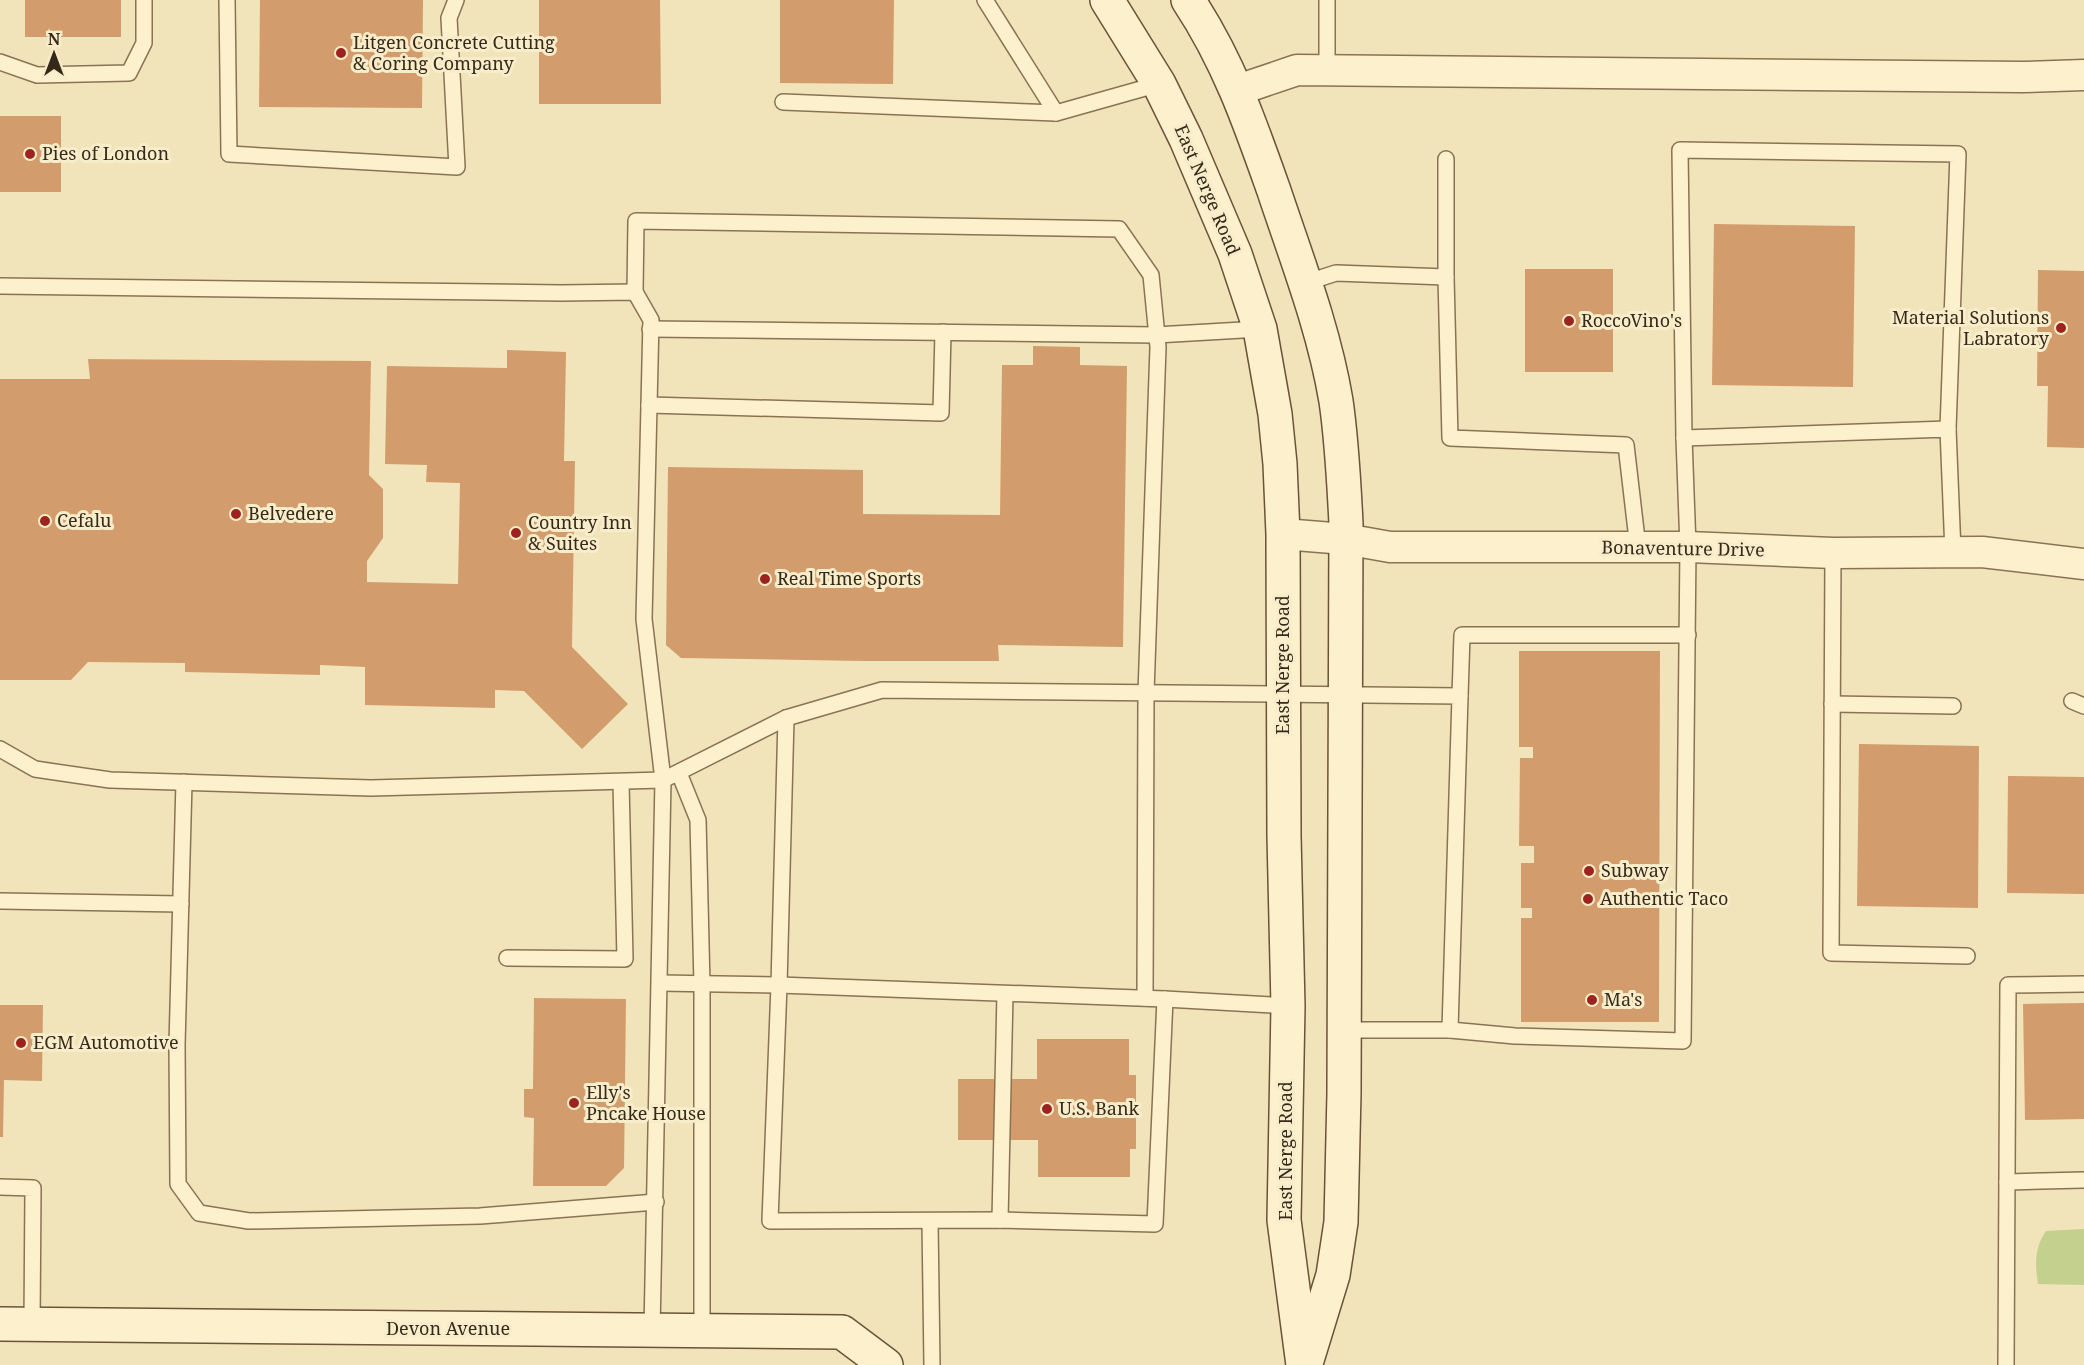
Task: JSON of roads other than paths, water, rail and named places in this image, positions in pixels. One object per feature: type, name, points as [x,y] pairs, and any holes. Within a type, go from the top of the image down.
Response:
[{"type":"main road","name":"East Nerge Road","points":[[1107,0],[1159,84],[1186,139],[1235,254],[1260,328],[1276,424],[1283,534],[1288,1006],[1284,1221],[1304,1365]]},
{"type":"main road","name":"East Nerge Road","points":[[1188,0],[1207,28],[1238,90],[1305,283],[1324,346],[1336,400],[1342,454],[1346,524],[1341,1222],[1333,1275],[1304,1365]]},
{"type":"main road","name":"Devon Avenue","points":[[16,1324],[842,1332],[886,1365]]},
{"type":"street","points":[[1238,90],[1297,70],[2023,77],[2084,75]]},
{"type":"street","name":"Bonaventure Drive","points":[[1283,534],[1345,539],[1390,547],[1688,547],[1833,553],[1982,552],[2084,564]]},
{"type":"lane","points":[[0,62],[37,75],[129,74],[144,43],[144,0]]},
{"type":"lane","points":[[227,0],[229,154],[458,167],[449,18],[456,0]]},
{"type":"lane","points":[[985,0],[1056,113]]},
{"type":"lane","points":[[1327,0],[1327,71]]},
{"type":"lane","points":[[783,102],[1056,113],[1159,84]]},
{"type":"lane","points":[[1344,1030],[1450,1030],[1515,1036],[1683,1041],[1688,547],[1684,438],[1680,150],[1958,154],[1948,429],[1953,552]]},
{"type":"lane","points":[[1446,159],[1450,438],[1626,445],[1638,548]]},
{"type":"lane","points":[[652,1330],[663,780],[644,619],[651,320],[635,292],[636,221],[1119,229],[1151,275],[1158,347],[1146,693],[1145,998]]},
{"type":"lane","points":[[1305,283],[1336,273],[1446,276]]},
{"type":"lane","points":[[0,286],[635,292]]},
{"type":"lane","points":[[650,329],[1156,335],[1260,328]]},
{"type":"lane","points":[[649,405],[941,413],[943,332]]},
{"type":"lane","points":[[1684,438],[1948,429]]},
{"type":"lane","points":[[1833,553],[1831,953],[1966,956]]},
{"type":"lane","points":[[1450,1030],[1462,635],[1688,635]]},
{"type":"lane","points":[[0,748],[35,769],[110,780],[371,788],[621,782],[663,780],[786,718],[882,690],[1460,696]]},
{"type":"lane","points":[[1832,705],[1953,706]]},
{"type":"lane","points":[[786,718],[770,1221],[1155,1224],[1164,999]]},
{"type":"lane","points":[[679,773],[698,819],[702,985],[702,1330]]},
{"type":"lane","points":[[184,782],[177,1045],[178,1184],[199,1213],[249,1221],[480,1216],[656,1202]]},
{"type":"lane","points":[[507,958],[625,959],[621,782]]},
{"type":"lane","points":[[0,901],[181,904]]},
{"type":"lane","points":[[660,983],[1145,998],[1288,1006]]},
{"type":"lane","points":[[2006,1365],[2008,985],[2084,984]]},
{"type":"lane","points":[[1000,1221],[1005,994]]},
{"type":"lane","points":[[2007,1182],[2084,1180]]},
{"type":"lane","points":[[0,1187],[33,1188],[16,1324]]},
{"type":"lane","points":[[930,1222],[932,1365]]},
{"type":"place","name":"Litgen Concrete Cutting & Coring Company","points":[[341,53]]},
{"type":"place","name":"Pies of London","points":[[30,154]]},
{"type":"place","name":"RoccoVino's","points":[[1569,321]]},
{"type":"place","name":"Material Solutions Labratory","points":[[2061,328]]},
{"type":"place","name":"Belvedere","points":[[236,514]]},
{"type":"place","name":"Cefalu","points":[[45,521]]},
{"type":"place","name":"Country Inn & Suites","points":[[516,533]]},
{"type":"place","name":"Real Time Sports","points":[[765,579]]},
{"type":"place","name":"Subway","points":[[1589,871]]},
{"type":"place","name":"Authentic Taco","points":[[1588,899]]},
{"type":"place","name":"Ma's","points":[[1592,1000]]},
{"type":"place","name":"EGM Automotive","points":[[21,1043]]},
{"type":"place","name":"Elly's Pncake House","points":[[574,1103]]},
{"type":"place","name":"U.S. Bank","points":[[1047,1109]]}]
